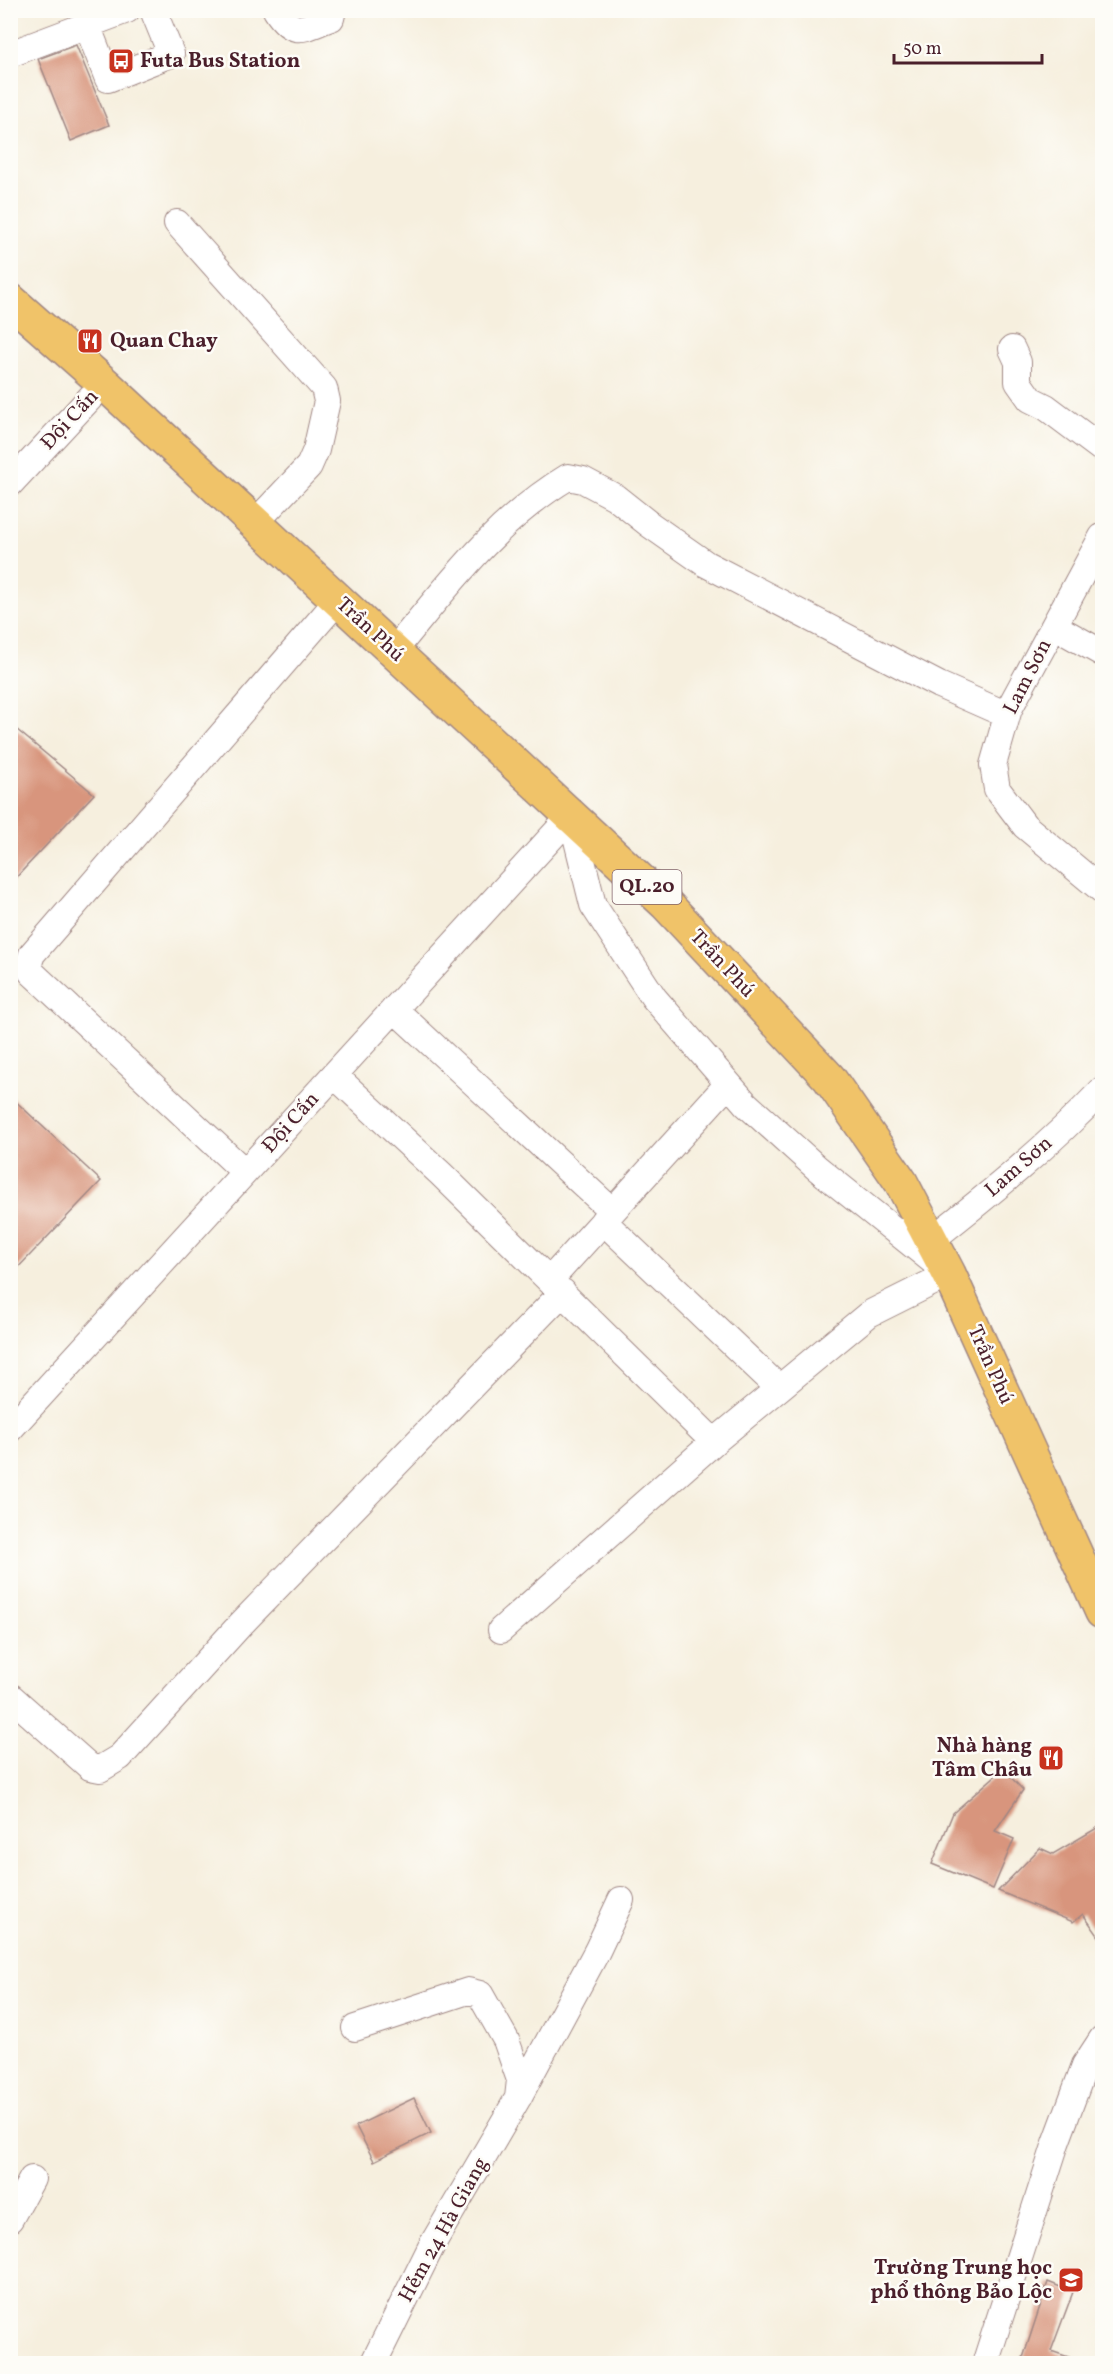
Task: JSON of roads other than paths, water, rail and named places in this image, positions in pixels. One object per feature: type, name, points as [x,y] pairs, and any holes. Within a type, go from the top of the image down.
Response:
[{"type":"highway","name":"Trần Phú","points":[[10,300],[104,383],[666,904],[829,1078],[901,1182],[949,1274],[1102,1612]]},
{"type":"street","points":[[10,54],[127,10]]},
{"type":"street","points":[[87,25],[108,79],[171,54],[153,10]]},
{"type":"street","points":[[276,10],[285,25],[294,28],[331,18],[333,10]]},
{"type":"street","points":[[177,223],[324,388],[327,401],[316,450],[309,466],[255,523]]},
{"type":"street","points":[[1012,349],[1018,362],[1018,382],[1030,399],[1053,412],[1102,450]]},
{"type":"street","name":"Đội Cấn","points":[[10,484],[104,383]]},
{"type":"street","points":[[393,652],[464,567],[505,524],[546,490],[568,477],[583,480],[615,497],[706,564],[939,685],[1007,715]]},
{"type":"street","name":"Lam Sơn","points":[[1102,537],[1007,715],[993,765],[997,789],[1025,826],[1102,890]]},
{"type":"street","points":[[245,1172],[32,972],[29,963],[32,954],[338,600]]},
{"type":"street","points":[[1054,627],[1102,653]]},
{"type":"street","points":[[501,1630],[714,1442],[869,1314],[949,1274],[817,1168],[746,1104],[654,998],[592,905],[571,816]]},
{"type":"street","name":"Đội Cấn","points":[[10,1429],[571,816]]},
{"type":"street","points":[[394,1009],[608,1216],[779,1388]]},
{"type":"street","points":[[334,1075],[556,1286],[714,1442]]},
{"type":"street","points":[[10,1696],[90,1767],[100,1769],[120,1757],[556,1286],[608,1216],[728,1084]]},
{"type":"street","name":"Lam Sơn","points":[[931,1240],[992,1192],[1079,1115],[1102,1090]]},
{"type":"street","name":"Hẻm 24 Hà Giang","points":[[373,2364],[433,2243],[518,2098],[597,1951],[621,1900]]},
{"type":"street","points":[[355,2028],[468,1991],[480,1994],[506,2040],[520,2080],[518,2098]]},
{"type":"street","points":[[985,2364],[1056,2143],[1085,2065],[1102,2039]]},
{"type":"street","points":[[10,2219],[32,2179]]},
{"type":"place","name":"Futa Bus Station","points":[[121,61]]},
{"type":"place","name":"Quan Chay","points":[[90,341]]},
{"type":"place","name":"Nhà hàng Tâm Châu","points":[[1051,1758]]},
{"type":"place","name":"Trường Trung học phổ thông Bảo Lộc","points":[[1071,2280]]}]
